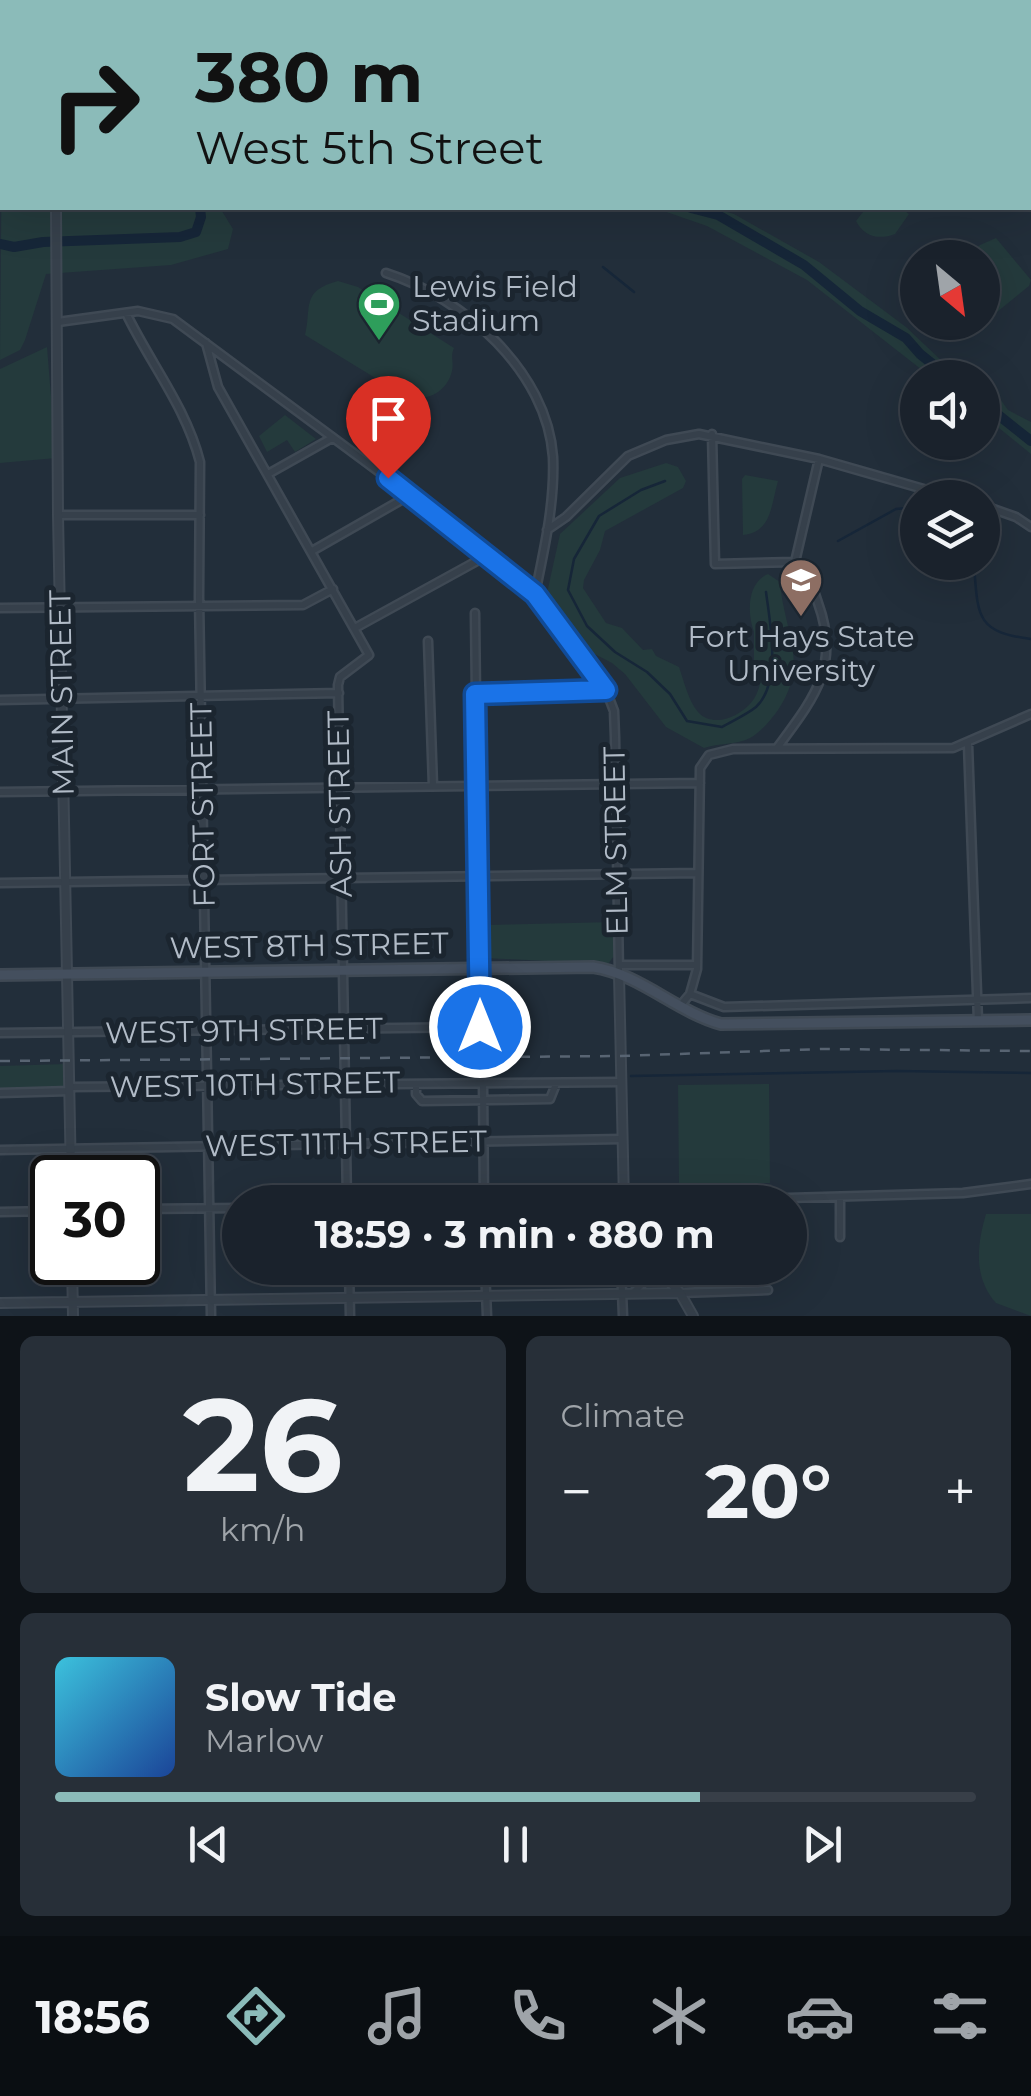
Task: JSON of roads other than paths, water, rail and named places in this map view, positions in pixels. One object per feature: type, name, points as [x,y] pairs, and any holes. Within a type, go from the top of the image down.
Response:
[{"type":"main road","name":"WEST 8TH STREET","points":[[0,975],[593,967],[619,969],[696,1017],[721,1024],[1031,1020]]},
{"type":"street","name":"MAIN STREET","points":[[56,210],[70,1155]]},
{"type":"street","points":[[386,273],[440,300],[487,333],[530,388],[544,413],[552,454],[547,530],[535,594]]},
{"type":"street","name":"ELM STREET","points":[[126,313],[149,312],[176,322],[205,341],[535,594],[606,690],[614,711],[624,1185]]},
{"type":"street","points":[[58,322],[126,313]]},
{"type":"street","name":"FORT STREET","points":[[126,313],[160,370],[196,444],[200,462],[211,1316]]},
{"type":"street","points":[[205,341],[218,387],[355,628],[486,556]]},
{"type":"street","points":[[547,530],[566,517],[628,456],[666,440],[712,434],[900,482]]},
{"type":"street","points":[[712,434],[716,564],[794,562],[806,574],[825,624],[824,675],[811,702],[777,748]]},
{"type":"street","points":[[268,474],[332,438]]},
{"type":"street","points":[[794,562],[819,459]]},
{"type":"street","points":[[312,551],[410,496]]},
{"type":"street","points":[[1000,511],[1031,527]]},
{"type":"street","points":[[58,516],[200,515]]},
{"type":"street","points":[[0,608],[303,604],[333,589]]},
{"type":"street","points":[[475,613],[480,968]]},
{"type":"street","name":"ASH STREET","points":[[347,1185],[338,693],[340,678],[369,655],[355,628]]},
{"type":"street","points":[[428,641],[433,786]]},
{"type":"street","points":[[475,694],[606,690]]},
{"type":"street","points":[[0,700],[338,693]]},
{"type":"street","points":[[679,1007],[690,994],[697,965],[700,768],[708,755],[777,748],[953,748],[1031,714]]},
{"type":"street","points":[[968,744],[978,1021]]},
{"type":"street","points":[[0,792],[700,783]]},
{"type":"street","points":[[0,883],[698,873]]},
{"type":"street","points":[[619,969],[697,965]]},
{"type":"street","name":"WEST 9TH STREET","points":[[0,1032],[480,1027],[480,968]]},
{"type":"street","points":[[690,994],[724,1008],[1031,998]]},
{"type":"street","name":"WEST 10TH STREET","points":[[0,1092],[621,1082]]},
{"type":"street","points":[[483,1083],[484,1185]]},
{"type":"street","points":[[416,1084],[416,1094],[422,1101],[550,1099],[556,1084]]},
{"type":"street","name":"WEST 11TH STREET","points":[[0,1150],[622,1139]]},
{"type":"street","points":[[807,1199],[963,1193],[1031,1184]]},
{"type":"street","points":[[840,1198],[840,1237]]},
{"type":"street","points":[[160,1209],[222,1208]]},
{"type":"street","points":[[0,1212],[30,1211]]},
{"type":"street","points":[[72,1285],[73,1316]]},
{"type":"street","points":[[350,1285],[350,1316]]},
{"type":"street","points":[[486,1285],[487,1316]]},
{"type":"street","points":[[622,1285],[623,1316]]},
{"type":"street","points":[[634,1292],[640,1285]]},
{"type":"street","points":[[673,1285],[693,1316]]},
{"type":"street","points":[[0,1303],[768,1290]]},
{"type":"waterway","points":[[0,244],[14,247],[43,242],[180,237],[196,232],[200,210]]},
{"type":"waterway","points":[[699,210],[718,215],[804,265],[860,311],[906,338],[928,360]]},
{"type":"waterway","points":[[603,267],[634,292]]},
{"type":"waterway","points":[[1000,416],[1031,441]]},
{"type":"waterway","points":[[665,481],[641,490],[599,516],[574,559],[568,590],[587,626],[615,652],[647,672],[670,694],[687,721],[722,727],[756,707],[769,683],[772,652],[766,592]]},
{"type":"waterway","points":[[838,541],[900,509]]},
{"type":"waterway","points":[[975,580],[983,619],[999,632],[1031,639]]},
{"type":"waterway","points":[[631,1076],[897,1071],[1031,1073]]},
{"type":"railway","points":[[0,1061],[620,1056],[823,1049],[1031,1051]]},
{"type":"place","name":"Lewis Field Stadium","points":[[379,342]]},
{"type":"place","name":"Fort Hays State University","points":[[801,618]]}]
